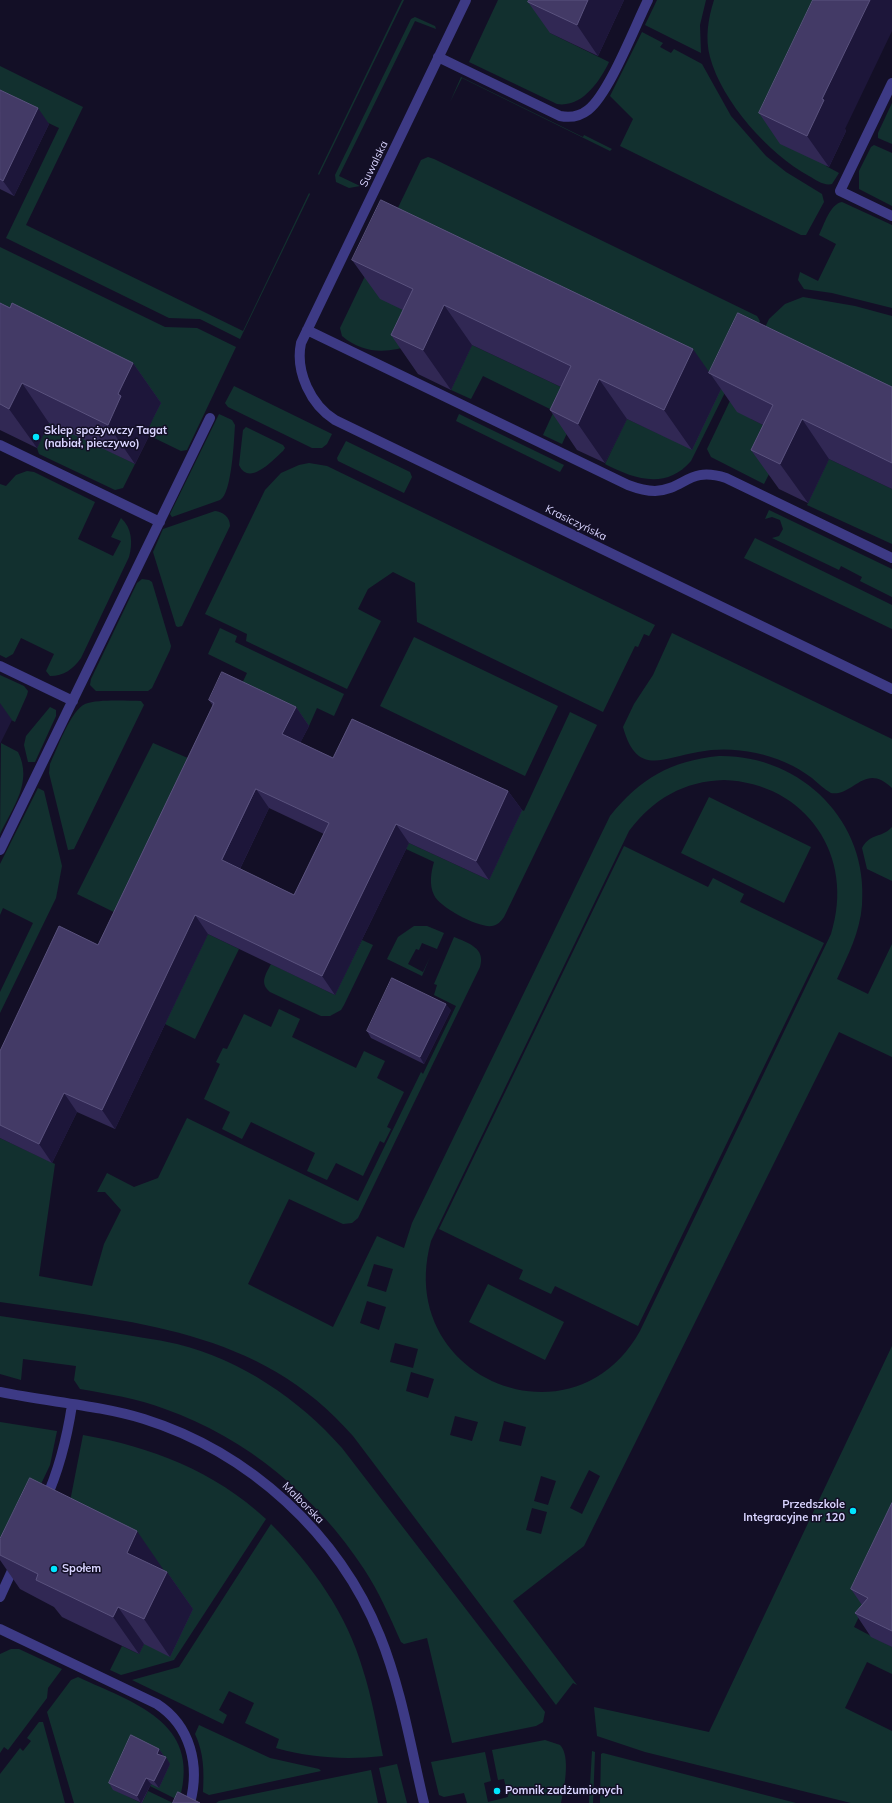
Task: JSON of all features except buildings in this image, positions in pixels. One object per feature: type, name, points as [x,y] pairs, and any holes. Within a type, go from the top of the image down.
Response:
[{"type":"street","name":"Suwalska","points":[[305,334],[466,0]]},
{"type":"street","points":[[438,57],[560,116],[574,117],[589,110],[605,90],[648,0]]},
{"type":"street","points":[[892,83],[840,191],[892,216]]},
{"type":"street","points":[[305,334],[628,485],[654,491],[664,489],[690,477],[703,474],[726,478],[892,558]]},
{"type":"street","name":"Krasiczyńska","points":[[305,334],[298,358],[303,378],[317,404],[325,414],[892,689]]},
{"type":"street","points":[[0,850],[210,418]]},
{"type":"street","points":[[0,445],[160,522]]},
{"type":"street","points":[[0,666],[73,700]]},
{"type":"street","name":"Malborska","points":[[0,1392],[143,1419],[192,1438],[216,1450],[252,1474],[305,1521],[323,1542],[352,1582],[368,1610],[380,1636],[393,1674],[424,1803]]},
{"type":"street","points":[[40,1512],[53,1484],[63,1450],[72,1405]]},
{"type":"street","points":[[0,1597],[20,1553]]},
{"type":"street","points":[[0,1629],[157,1704],[173,1716],[187,1739],[194,1762],[194,1782],[190,1803]]},
{"type":"green space","points":[[402,0],[404,0],[319,175],[318,174]]},
{"type":"green space","points":[[498,0],[566,0],[550,33],[609,62],[601,77],[589,92],[574,102],[557,104],[469,62]]},
{"type":"green space","points":[[657,0],[706,0],[700,25],[701,53],[645,25]]},
{"type":"green space","points":[[714,0],[850,0],[826,166],[839,173],[832,184],[817,181],[778,154],[763,141],[736,109],[716,74],[708,50],[708,28]]},
{"type":"green space","points":[[415,17],[435,26],[436,29],[415,21],[339,176],[360,186],[349,188],[336,182],[335,175],[411,19]]},
{"type":"green space","points":[[642,32],[663,43],[660,47],[671,53],[674,49],[702,64],[731,116],[766,156],[786,172],[822,194],[824,202],[806,235],[801,235],[620,146],[633,119],[610,96]]},
{"type":"green space","points":[[0,66],[83,107],[26,225],[243,331],[309,193],[310,194],[240,339],[200,319],[169,318],[6,238],[59,128],[0,100]]},
{"type":"green space","points":[[461,77],[583,137],[584,135],[612,149],[610,151],[462,78],[450,102]]},
{"type":"green space","points":[[892,103],[892,144],[878,138],[878,133]]},
{"type":"green space","points":[[874,145],[892,153],[892,206],[859,189],[859,171],[871,147]]},
{"type":"green space","points":[[428,157],[757,316],[760,321],[759,324],[691,461],[681,470],[671,476],[660,479],[650,479],[627,474],[605,464],[627,419],[692,449],[720,390],[445,331],[407,347],[380,351],[367,349],[342,336],[340,328],[421,160]]},
{"type":"green space","points":[[842,202],[892,225],[892,308],[832,293],[804,289],[798,280],[800,272],[818,281],[836,244],[819,235],[831,211]]},
{"type":"green space","points":[[0,247],[165,327],[197,328],[236,347],[187,450],[181,451],[146,434],[160,403],[0,329]]},
{"type":"green space","points":[[803,297],[855,306],[892,316],[892,413],[751,419],[801,444],[776,460],[764,484],[711,457],[707,449],[769,319],[785,304]]},
{"type":"green space","points":[[472,345],[599,405],[573,420],[562,444],[543,435],[554,411],[483,376],[471,399],[451,390]]},
{"type":"green space","points":[[234,386],[332,434],[327,444],[322,448],[312,448],[228,407],[225,403]]},
{"type":"green space","points":[[219,414],[232,420],[235,425],[232,466],[224,496],[220,500],[172,517],[170,514]]},
{"type":"green space","points":[[459,414],[564,465],[560,472],[456,421]]},
{"type":"green space","points":[[49,423],[107,448],[107,450],[135,464],[123,488],[115,490],[39,454],[37,448]]},
{"type":"green space","points":[[246,427],[283,445],[285,448],[261,470],[255,473],[243,471],[239,465],[243,430]]},
{"type":"green space","points":[[346,441],[410,472],[412,477],[404,493],[338,461],[337,458]]},
{"type":"green space","points":[[829,459],[892,489],[892,544],[807,505]]},
{"type":"green space","points":[[309,463],[327,466],[655,625],[649,636],[644,634],[638,647],[635,646],[603,712],[417,622],[415,583],[393,572],[368,589],[358,609],[381,621],[347,689],[246,641],[247,634],[205,614],[265,490],[281,473],[299,465]]},
{"type":"green space","points":[[27,471],[34,472],[95,502],[78,539],[113,556],[121,541],[111,537],[121,518],[125,522],[131,536],[129,557],[81,658],[68,671],[55,676],[50,676],[46,671],[54,654],[21,638],[13,654],[6,658],[0,655],[0,484],[6,486],[16,475]]},
{"type":"green space","points":[[769,510],[892,569],[892,597],[860,581],[862,577],[841,566],[839,570],[772,538],[779,536],[783,529],[780,520],[772,517],[765,519]]},
{"type":"green space","points":[[215,511],[221,512],[226,516],[229,520],[230,526],[182,626],[178,627],[176,626],[153,552],[163,529]]},
{"type":"green space","points":[[755,538],[892,605],[892,629],[744,558]]},
{"type":"green space","points":[[142,579],[152,582],[171,646],[170,650],[152,688],[148,691],[96,691],[90,685],[91,679],[137,583]]},
{"type":"green space","points":[[220,628],[237,636],[235,642],[344,694],[334,716],[317,708],[309,726],[238,692],[247,673],[208,654]]},
{"type":"green space","points":[[672,633],[892,739],[892,788],[883,781],[874,778],[860,782],[839,793],[831,793],[812,778],[786,762],[763,755],[742,751],[713,750],[662,760],[643,758],[636,753],[629,743],[623,727],[634,704],[653,675]]},
{"type":"green space","points":[[414,637],[558,706],[525,776],[380,706]]},
{"type":"green space","points":[[0,675],[24,686],[28,691],[15,722],[0,714]]},
{"type":"green space","points":[[105,701],[141,701],[144,705],[74,849],[68,850],[49,773],[50,764],[65,731],[75,714],[85,704]]},
{"type":"green space","points":[[50,707],[56,710],[56,716],[35,762],[28,762],[24,745],[26,736]]},
{"type":"green space","points":[[570,712],[597,725],[504,917],[498,924],[486,926],[460,916],[444,906],[432,891],[431,878],[434,862],[406,849],[409,843],[489,880],[522,810],[524,811]]},
{"type":"green space","points":[[1,743],[18,752],[22,763],[23,774],[20,794],[0,834]]},
{"type":"green space","points":[[153,743],[197,762],[122,916],[77,894]]},
{"type":"green space","points":[[719,756],[749,759],[777,767],[802,781],[824,799],[841,821],[854,846],[861,874],[862,905],[856,934],[837,979],[868,994],[892,944],[892,1057],[839,1032],[584,1546],[513,1601],[577,1685],[573,1683],[556,1705],[353,1436],[316,1400],[277,1372],[235,1351],[190,1336],[97,1316],[0,1302],[0,1138],[55,1164],[39,1276],[92,1286],[104,1244],[121,1210],[105,1192],[97,1192],[107,1173],[134,1187],[158,1178],[187,1118],[358,1201],[421,1072],[423,1074],[456,1006],[434,995],[437,985],[434,984],[454,937],[470,944],[478,951],[480,955],[480,967],[358,1218],[352,1223],[343,1224],[289,1199],[248,1284],[333,1327],[377,1236],[404,1248],[412,1223],[610,816],[633,791],[645,782],[671,767],[702,758]],"holes":[[[724,780],[753,784],[779,794],[800,809],[818,829],[830,852],[836,877],[837,905],[831,934],[640,1331],[610,1367],[574,1387],[534,1392],[496,1383],[463,1362],[438,1330],[426,1289],[431,1241],[629,831],[638,820],[659,801],[683,788],[696,784]],[[374,1264],[393,1269],[386,1292],[367,1286]],[[367,1301],[386,1307],[379,1330],[360,1323]],[[395,1343],[418,1349],[413,1368],[390,1362]],[[411,1372],[434,1379],[428,1398],[406,1391]],[[455,1416],[478,1422],[472,1441],[450,1435]],[[504,1421],[526,1427],[521,1446],[499,1441]],[[589,1470],[600,1476],[582,1514],[570,1508]],[[541,1476],[556,1481],[548,1505],[534,1501]],[[532,1508],[547,1512],[541,1534],[526,1530]]]},
{"type":"green space","points":[[38,788],[44,791],[62,866],[56,898],[0,1013],[0,992],[33,923],[3,908],[0,915],[0,864]]},
{"type":"green space","points":[[709,797],[811,847],[784,903],[681,853]]},
{"type":"green space","points":[[892,827],[892,881],[867,869],[862,848],[865,843],[873,837],[888,831]]},
{"type":"green space","points":[[624,846],[708,887],[713,878],[744,894],[740,902],[824,943],[638,1326],[555,1286],[551,1294],[519,1279],[523,1270],[439,1229]]},
{"type":"green space","points":[[414,926],[427,926],[444,933],[437,949],[422,943],[419,950],[416,949],[408,964],[423,972],[430,957],[422,976],[387,959],[398,937]]},
{"type":"green space","points":[[208,934],[239,949],[195,1039],[165,1024]]},
{"type":"green space","points":[[362,940],[373,945],[341,1010],[330,1016],[321,1016],[270,992],[265,985],[264,978],[271,964],[335,995]]},
{"type":"green space","points":[[279,1009],[300,1019],[292,1037],[356,1068],[364,1051],[385,1061],[377,1078],[404,1092],[387,1127],[391,1129],[384,1143],[380,1141],[363,1176],[336,1163],[327,1180],[307,1171],[315,1153],[251,1122],[242,1139],[222,1129],[230,1112],[204,1099],[220,1064],[216,1062],[223,1048],[227,1049],[244,1014],[271,1027]]},
{"type":"green space","points":[[488,1284],[564,1322],[545,1360],[469,1322]]},
{"type":"green space","points":[[0,1316],[177,1344],[224,1360],[246,1371],[288,1398],[307,1413],[342,1448],[545,1712],[543,1722],[536,1726],[452,1743],[427,1638],[404,1644],[401,1642],[364,1569],[345,1542],[302,1494],[277,1472],[251,1453],[224,1436],[195,1421],[144,1402],[80,1389],[74,1380],[76,1366],[23,1359],[21,1380],[0,1374]]},
{"type":"green space","name":"Przedszkole Integracyjne nr 120","points":[[892,1346],[892,1549],[854,1627],[892,1647],[892,1674],[867,1662],[845,1708],[892,1731],[892,1803],[851,1803],[645,1752],[597,1736],[594,1707],[709,1732]]},
{"type":"green space","points":[[0,1422],[57,1431],[50,1465],[9,1552],[0,1538]]},
{"type":"green space","points":[[83,1435],[133,1446],[158,1454],[203,1474],[246,1502],[266,1519],[174,1660],[121,1675],[110,1670],[122,1646],[139,1654],[144,1644],[152,1593],[163,1569],[68,1512]]},
{"type":"green space","points":[[271,1524],[314,1573],[338,1610],[348,1629],[366,1681],[383,1756],[342,1758],[316,1756],[276,1748],[279,1739],[245,1723],[254,1703],[229,1691],[219,1710],[227,1715],[223,1724],[132,1680],[179,1667]]},
{"type":"green space","points":[[11,1649],[19,1649],[62,1669],[48,1688],[47,1698],[8,1750],[4,1747],[0,1753],[0,1654]]},
{"type":"green space","points":[[78,1677],[140,1706],[158,1718],[171,1733],[181,1750],[184,1772],[180,1798],[178,1800],[150,1786],[170,1764],[113,1789],[141,1803],[74,1803],[47,1712],[71,1680]]},
{"type":"green space","points":[[39,1722],[43,1722],[65,1803],[0,1803],[0,1774],[20,1748],[23,1751],[31,1741],[27,1738]]},
{"type":"green space","points":[[199,1725],[270,1758],[319,1769],[321,1771],[209,1795],[203,1792],[203,1762],[195,1734]]},
{"type":"green space","points":[[545,1740],[560,1745],[565,1757],[566,1773],[561,1803],[467,1803],[464,1793],[444,1797],[439,1795],[431,1762],[485,1752],[491,1781],[484,1783],[488,1802],[508,1797],[504,1779],[498,1780],[492,1750]]},
{"type":"green space","points":[[592,1751],[595,1752],[593,1803],[589,1803]]},
{"type":"green space","points":[[603,1753],[796,1803],[600,1803],[601,1754]]},
{"type":"green space","points":[[397,1764],[407,1803],[387,1803],[379,1768]]},
{"type":"green space","points":[[371,1770],[378,1803],[216,1803],[219,1801]]},
{"type":"green space","points":[[148,1791],[173,1803],[142,1803]]},
{"type":"place","name":"Sklep spożywczy Tagat (nabiał, pieczywo)","points":[[36,437]]},
{"type":"place","name":"Przedszkole Integracyjne nr 120","points":[[853,1511]]},
{"type":"place","name":"Społem","points":[[54,1569]]},
{"type":"place","name":"Pomnik zadżumionych","points":[[497,1791]]}]
